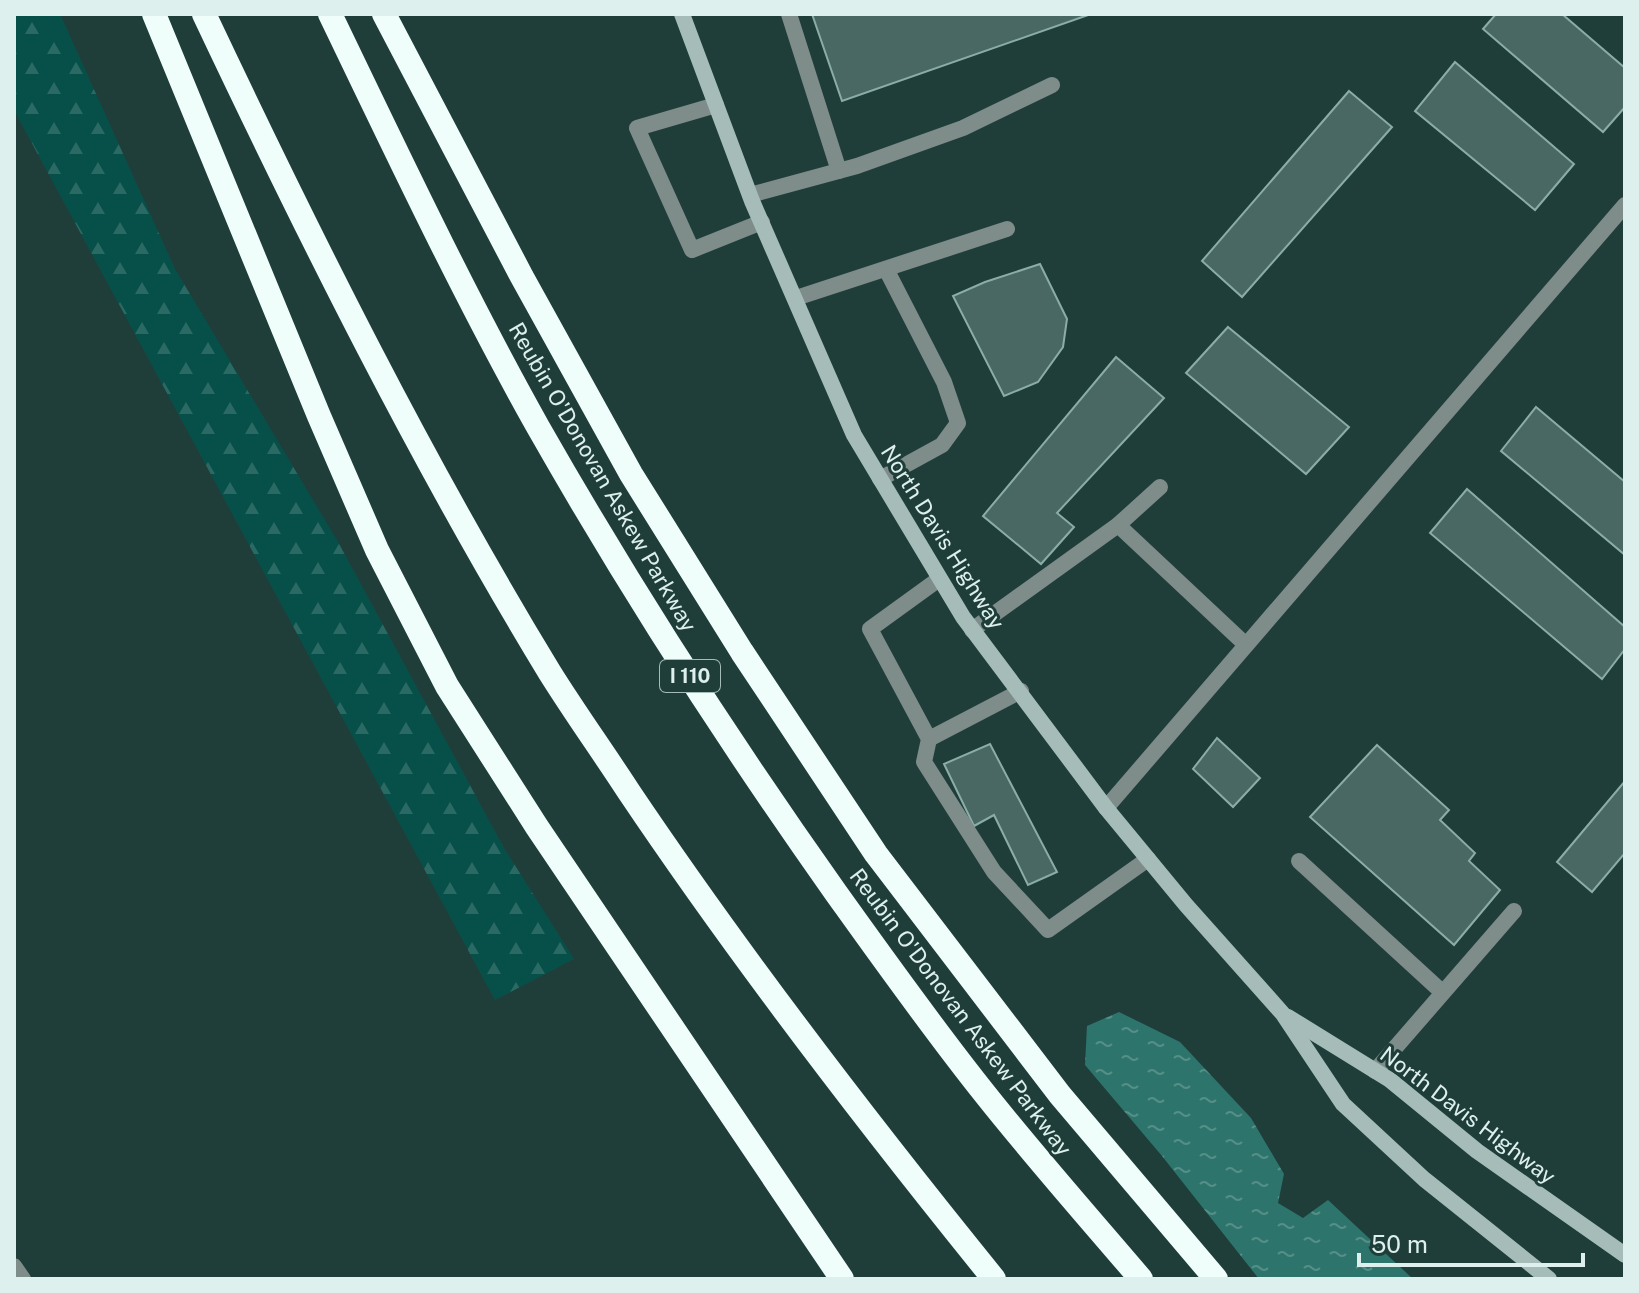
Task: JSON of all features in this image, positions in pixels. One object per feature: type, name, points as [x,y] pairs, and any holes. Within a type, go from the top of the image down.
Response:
[{"type":"highway","points":[[154,14],[377,550],[447,686],[537,827],[842,1279]]},
{"type":"highway","points":[[204,14],[262,137],[417,442],[551,675],[691,884],[880,1138],[994,1279]]},
{"type":"highway","name":"Reubin O'Donovan Askew Parkway","points":[[330,14],[412,184],[537,424],[683,667],[764,792],[884,961],[983,1092],[1141,1279]]},
{"type":"highway","points":[[384,14],[522,277],[631,474],[742,652],[876,854],[1060,1095],[1216,1279]]},
{"type":"main road","name":"North Davis Highway","points":[[682,14],[750,195],[854,435],[972,630],[1021,691],[1106,808],[1283,1014],[1343,1104],[1424,1179],[1549,1279]]},
{"type":"main road","name":"North Davis Highway","points":[[1283,1014],[1375,1071],[1477,1151],[1625,1255]]},
{"type":"street","points":[[789,14],[839,171]]},
{"type":"street","points":[[750,195],[839,171],[963,128],[1052,85]]},
{"type":"street","points":[[716,105],[637,128],[692,250],[762,222]]},
{"type":"street","points":[[1106,808],[1625,205]]},
{"type":"street","points":[[796,298],[1007,229]]},
{"type":"street","points":[[880,479],[942,445],[958,423],[944,382],[886,269]]},
{"type":"street","points":[[972,630],[1118,525],[1160,487]]},
{"type":"street","points":[[1118,525],[1246,645]]},
{"type":"street","points":[[939,579],[870,629],[929,739],[924,762],[994,872],[1048,930],[1148,859]]},
{"type":"street","points":[[929,739],[1021,691]]},
{"type":"street","points":[[1299,861],[1442,992]]},
{"type":"street","points":[[1375,1071],[1514,911]]},
{"type":"street","points":[[14,1266],[23,1279]]},
{"type":"green space","points":[[14,14],[60,14],[175,269],[338,542],[504,848],[574,959],[495,1000],[14,110]]},
{"type":"water","points":[[1119,1012],[1180,1042],[1251,1118],[1284,1174],[1278,1203],[1303,1218],[1328,1200],[1413,1279],[1259,1279],[1085,1065],[1087,1026]]},
{"type":"building","points":[[812,14],[1091,14],[842,101]]},
{"type":"building","points":[[1496,14],[1562,14],[1625,68],[1625,107],[1603,132],[1483,29]]},
{"type":"building","points":[[1455,62],[1574,164],[1535,210],[1415,111]]},
{"type":"building","points":[[1349,91],[1392,127],[1242,297],[1202,261]]},
{"type":"building","points":[[1040,264],[1067,319],[1063,347],[1038,382],[1004,396],[953,296]]},
{"type":"building","points":[[1228,327],[1349,427],[1306,474],[1186,373]]},
{"type":"building","points":[[1116,357],[1164,398],[1057,513],[1074,527],[1041,564],[983,516]]},
{"type":"building","points":[[1536,407],[1625,482],[1625,555],[1501,451]]},
{"type":"building","points":[[1467,489],[1625,627],[1625,649],[1602,679],[1430,533]]},
{"type":"building","points":[[1217,738],[1260,778],[1233,807],[1193,769]]},
{"type":"building","points":[[990,744],[1057,872],[1028,885],[994,815],[974,826],[944,764]]},
{"type":"building","points":[[1377,745],[1449,810],[1440,820],[1475,853],[1469,861],[1500,890],[1454,945],[1310,817]]},
{"type":"building","points":[[1625,781],[1625,853],[1592,892],[1557,862]]}]
